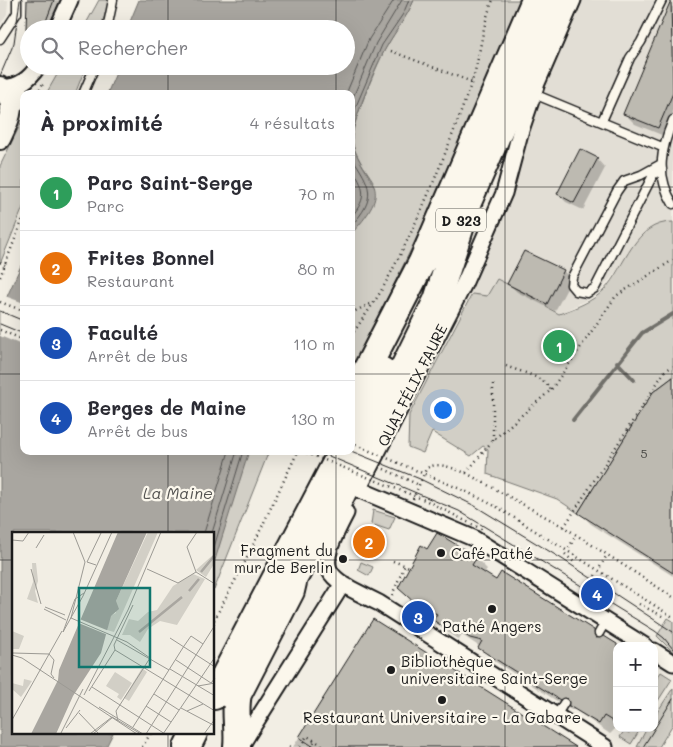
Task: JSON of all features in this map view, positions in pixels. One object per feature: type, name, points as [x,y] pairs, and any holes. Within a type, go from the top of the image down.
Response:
[{"type":"highway","name":"D 323","points":[[355,391],[422,262],[534,0]]},
{"type":"highway","name":"D 323","points":[[355,425],[466,210],[556,0]]},
{"type":"highway","points":[[239,747],[236,703],[238,694],[291,591],[294,578],[339,500],[437,300],[466,210]]},
{"type":"highway","points":[[215,664],[314,455]]},
{"type":"highway","points":[[215,694],[340,455]]},
{"type":"highway","points":[[265,600],[294,578]]},
{"type":"highway","points":[[172,747],[178,734]]},
{"type":"highway","points":[[187,747],[194,734]]},
{"type":"street","points":[[62,20],[70,0]]},
{"type":"street","name":"QUAI FÉLIX FAURE","points":[[342,585],[332,574],[326,555],[329,545],[464,284],[504,193],[520,133],[573,0]]},
{"type":"street","points":[[0,87],[13,88],[24,82],[30,75]]},
{"type":"street","points":[[26,90],[37,75]]},
{"type":"street","points":[[0,87],[8,96],[20,99],[0,139]]},
{"type":"street","points":[[437,300],[464,284]]},
{"type":"street","points":[[358,489],[473,538],[602,627],[636,642]]},
{"type":"street","points":[[239,747],[342,585],[379,602],[605,747]]},
{"type":"street","points":[[658,654],[673,663]]},
{"type":"lane","points":[[0,39],[17,13],[17,0]]},
{"type":"lane","points":[[108,20],[113,0]]},
{"type":"lane","points":[[602,121],[630,58],[641,42],[662,0]]},
{"type":"lane","points":[[85,90],[91,75]]},
{"type":"lane","points":[[534,94],[662,147]]},
{"type":"lane","points":[[673,120],[662,147],[662,166],[673,204]]},
{"type":"lane","points":[[662,166],[653,175],[595,288],[587,293],[576,291],[571,285],[572,277],[617,191],[624,181],[662,166]]},
{"type":"lane","points":[[556,716],[564,703]]},
{"type":"path","points":[[355,330],[374,301],[406,243],[442,162],[472,82],[481,48],[485,18],[493,0]]},
{"type":"path","points":[[391,51],[472,82]]},
{"type":"path","points":[[0,277],[20,227]]},
{"type":"path","points":[[466,473],[492,440],[551,390],[612,300],[673,260]]},
{"type":"path","points":[[0,262],[6,265]]},
{"type":"path","points":[[355,311],[374,301]]},
{"type":"path","points":[[0,302],[20,310]]},
{"type":"path","points":[[0,330],[20,338]]},
{"type":"path","points":[[506,366],[539,380],[548,385],[551,390]]},
{"type":"path","points":[[564,527],[665,371],[673,366]]},
{"type":"path","points":[[492,440],[493,381]]},
{"type":"path","points":[[355,445],[431,476],[497,507],[673,616]]},
{"type":"path","points":[[215,618],[298,455]]},
{"type":"path","points":[[322,455],[419,497],[483,530]]},
{"type":"path","points":[[410,506],[426,470],[433,465],[441,465],[466,473],[564,527],[673,597]]},
{"type":"path","points":[[380,467],[419,485]]},
{"type":"path","points":[[569,548],[576,536]]},
{"type":"path","points":[[565,555],[576,564]]},
{"type":"path","points":[[600,567],[607,555]]},
{"type":"path","points":[[393,561],[409,567]]},
{"type":"path","points":[[392,595],[405,566]]},
{"type":"path","points":[[639,604],[664,617]]},
{"type":"path","points":[[142,747],[149,734]]},
{"type":"path","points":[[300,747],[307,736],[325,747]]},
{"type":"path","points":[[311,747],[315,740]]},
{"type":"shaded area","points":[[0,0],[8,0],[7,14],[0,25]]},
{"type":"shaded area","points":[[99,0],[110,0],[103,20],[88,20]]},
{"type":"shaded area","points":[[414,0],[524,0],[463,142],[355,365],[355,224],[373,181],[355,151],[355,126],[378,64]]},
{"type":"shaded area","points":[[580,0],[673,0],[673,222],[670,222],[633,246],[623,263],[598,294],[559,314],[546,307],[547,305],[467,294],[507,204],[542,89]]},
{"type":"shaded area","points":[[57,75],[82,75],[77,90],[48,90]]},
{"type":"shaded area","points":[[20,125],[20,215],[0,264],[0,166]]},
{"type":"shaded area","points":[[673,222],[673,377],[653,392],[578,513],[557,499],[487,474],[488,449],[483,446],[471,456],[432,432],[423,453],[408,447],[409,415],[472,294],[487,296],[497,279],[547,304],[546,307],[559,314],[583,304],[604,290],[632,247],[649,229],[660,224]]},
{"type":"shaded area","points":[[215,455],[267,455],[215,587]]},
{"type":"shaded area","points":[[373,510],[395,517],[389,530],[371,524]]},
{"type":"shaded area","points":[[361,562],[373,567],[369,576],[358,570]]},
{"type":"shaded area","points":[[668,618],[673,621],[673,652],[657,636]]},
{"type":"shaded area","points":[[661,672],[672,679],[658,701],[658,687],[658,677]]},
{"type":"shaded area","points":[[673,688],[673,724],[659,747],[637,747],[645,732],[658,732],[658,711]]},
{"type":"shaded area","points":[[623,732],[638,732],[631,744],[620,737]]},
{"type":"water","points":[[139,0],[414,0],[377,66],[355,125],[355,90],[109,90],[115,75],[355,75],[355,20],[131,20]]},
{"type":"water","points":[[355,149],[374,185],[373,204],[366,217],[355,230]]},
{"type":"water","name":"La Maine","points":[[20,268],[20,455],[248,455],[215,560],[215,532],[12,532],[12,734],[112,734],[106,747],[0,747],[0,312]]},
{"type":"pier","points":[[5,296],[20,302],[20,344],[0,336],[0,306]]},
{"type":"building","points":[[27,0],[54,0],[46,20],[26,20]]},
{"type":"building","points":[[671,0],[673,93],[658,128],[623,114]]},
{"type":"building","points":[[580,149],[598,158],[574,203],[557,194]]},
{"type":"building","points":[[524,251],[564,270],[547,304],[507,284]]},
{"type":"building","points":[[673,377],[673,573],[578,513],[653,392]]},
{"type":"building","name":"Pathé Angers","points":[[437,533],[477,557],[472,565],[496,580],[501,572],[594,630],[596,638],[604,636],[614,642],[613,722],[604,716],[599,724],[569,706],[567,699],[560,700],[478,648],[482,641],[470,638],[451,626],[448,630],[433,620],[437,614],[415,603],[398,588],[421,545],[427,549]]},
{"type":"building","points":[[373,619],[576,747],[314,747],[299,737]]},
{"type":"waterway","points":[[573,420],[642,333],[673,314]]},
{"type":"waterway","points":[[617,362],[634,380]]},
{"type":"tram line","points":[[0,76],[14,43],[20,0]]},
{"type":"tram line","points":[[0,311],[20,319]]},
{"type":"tram line","points":[[0,324],[20,332]]},
{"type":"tram line","points":[[355,453],[420,479],[475,506],[562,559],[673,632]]},
{"type":"tram line","points":[[326,455],[459,511],[655,631],[673,649]]},
{"type":"tram line","points":[[643,747],[673,699]]},
{"type":"place","name":"Parc Saint-Serge","points":[[559,346]]},
{"type":"place","name":"Frites Bonnel","points":[[369,542]]},
{"type":"place","name":"Café Pathé","points":[[441,553]]},
{"type":"place","name":"Fragment du mur de Berlin","points":[[343,559]]},
{"type":"place","name":"Berges de Maine","points":[[597,594]]},
{"type":"place","name":"Pathé Angers","points":[[492,609]]},
{"type":"place","name":"Faculté","points":[[418,617]]},
{"type":"place","name":"Bibliothèque universitaire Saint-Serge","points":[[391,670]]},
{"type":"place","name":"Restaurant Universitaire - La Gabare","points":[[442,700]]}]
